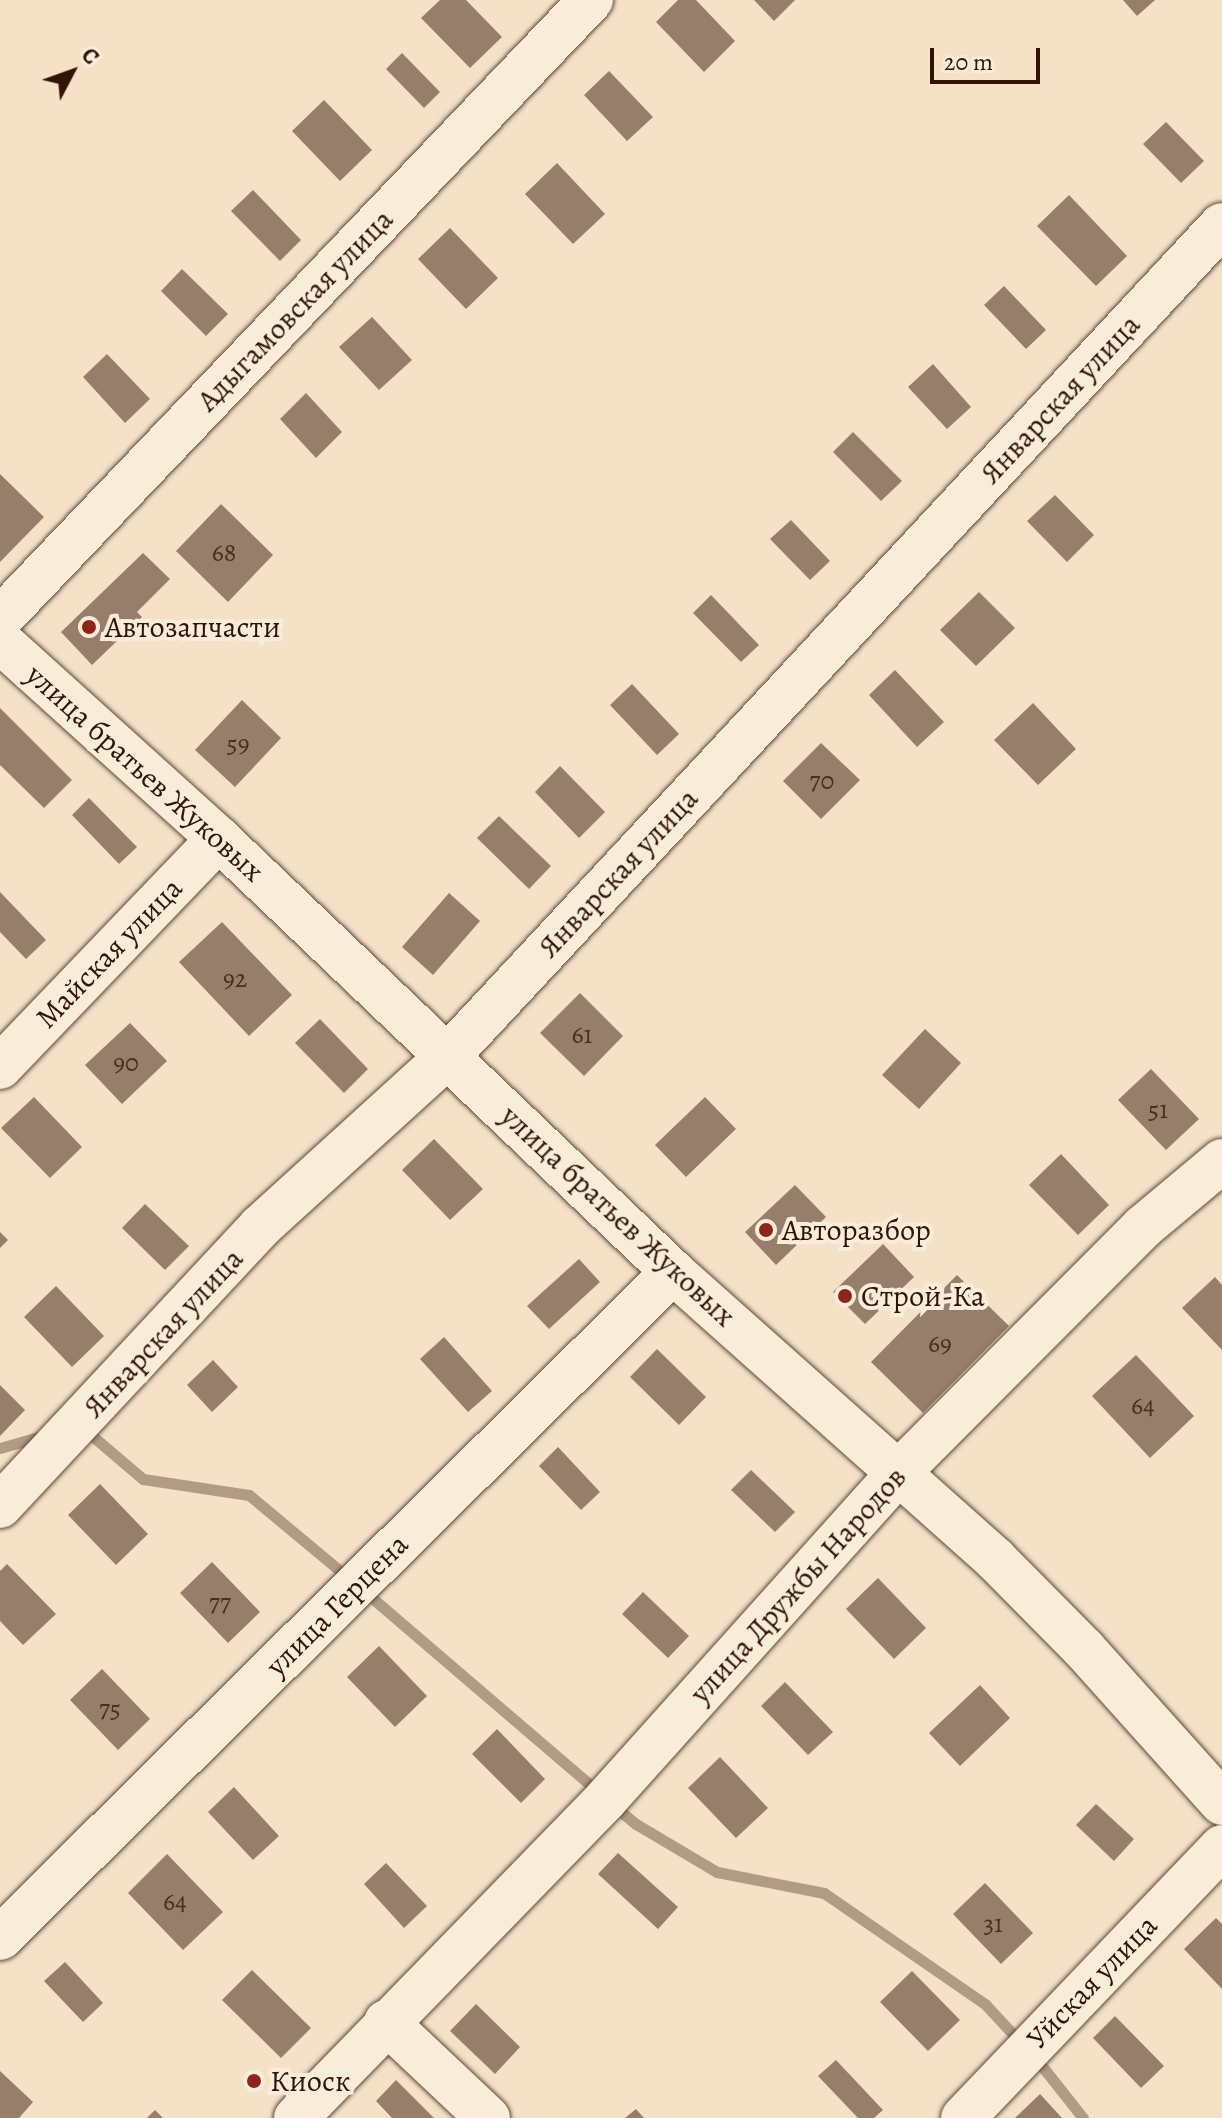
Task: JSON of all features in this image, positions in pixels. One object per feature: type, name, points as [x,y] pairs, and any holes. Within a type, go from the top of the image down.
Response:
[{"type":"street","name":"Адыгамовская улица","points":[[0,619],[591,0]]},
{"type":"street","name":"Январская улица","points":[[0,1506],[260,1227],[449,1055],[1222,225]]},
{"type":"street","name":"улица братьев Жуковых","points":[[0,641],[219,839],[449,1055],[673,1272],[899,1472],[1040,1604],[1222,1803]]},
{"type":"street","name":"Майская улица","points":[[0,1067],[219,839]]},
{"type":"street","name":"улица Дружбы Народов","points":[[296,2118],[606,1799],[899,1472],[1143,1227],[1222,1161]]},
{"type":"street","name":"улица Герцена","points":[[0,1938],[673,1272]]},
{"type":"street","name":"Уйская улица","points":[[963,2118],[1222,1847]]},
{"type":"street","points":[[386,2022],[488,2118]]},
{"type":"building","points":[[440,0],[466,0],[502,37],[470,68],[421,18]]},
{"type":"building","points":[[678,0],[696,0],[735,41],[704,72],[656,22]]},
{"type":"building","points":[[754,0],[795,0],[774,21]]},
{"type":"building","points":[[1123,0],[1155,0],[1137,16]]},
{"type":"building","points":[[402,53],[440,92],[424,108],[386,69]]},
{"type":"building","points":[[609,71],[653,117],[627,141],[584,95]]},
{"type":"building","points":[[324,100],[372,150],[340,181],[292,131]]},
{"type":"building","points":[[1166,122],[1204,161],[1181,183],[1143,144]]},
{"type":"building","points":[[557,163],[605,214],[573,244],[525,194]]},
{"type":"building","points":[[253,190],[301,240],[280,261],[231,211]]},
{"type":"building","points":[[1069,195],[1127,256],[1096,286],[1037,226]]},
{"type":"building","points":[[450,228],[498,278],[466,309],[418,259]]},
{"type":"building","points":[[182,269],[228,314],[206,336],[161,291]]},
{"type":"building","points":[[1004,286],[1046,330],[1026,349],[984,305]]},
{"type":"building","points":[[372,317],[412,360],[379,390],[339,347]]},
{"type":"building","points":[[107,354],[150,399],[125,423],[83,377]]},
{"type":"building","points":[[933,364],[971,407],[947,429],[908,387]]},
{"type":"building","points":[[306,393],[342,432],[316,458],[280,419]]},
{"type":"building","points":[[853,432],[902,481],[881,501],[833,452]]},
{"type":"building","points":[[0,474],[44,517],[0,562]]},
{"type":"building","points":[[1055,495],[1094,535],[1067,562],[1027,521]]},
{"type":"building","points":[[221,504],[273,555],[228,602],[176,551]]},
{"type":"building","points":[[791,520],[830,561],[810,580],[770,539]]},
{"type":"building","points":[[143,553],[170,579],[137,612],[142,617],[92,665],[61,632]]},
{"type":"building","points":[[979,592],[1015,628],[976,666],[940,630]]},
{"type":"building","points":[[711,595],[759,645],[741,662],[693,613]]},
{"type":"building","points":[[895,670],[944,722],[917,747],[869,695]]},
{"type":"building","points":[[632,684],[679,734],[657,755],[610,705]]},
{"type":"building","points":[[242,700],[281,738],[235,787],[195,750]]},
{"type":"building","points":[[1033,703],[1076,749],[1038,785],[994,740]]},
{"type":"building","points":[[0,708],[72,780],[44,808],[0,765]]},
{"type":"building","points":[[821,743],[860,780],[821,819],[783,781]]},
{"type":"building","points":[[560,766],[605,812],[579,838],[535,792]]},
{"type":"building","points":[[89,798],[137,847],[119,864],[72,815]]},
{"type":"building","points":[[499,816],[551,866],[529,889],[477,838]]},
{"type":"building","points":[[0,892],[46,940],[26,959],[0,932]]},
{"type":"building","points":[[449,893],[480,921],[433,975],[402,947]]},
{"type":"building","points":[[222,922],[292,995],[249,1036],[179,962]]},
{"type":"building","points":[[580,993],[623,1036],[584,1076],[540,1033]]},
{"type":"building","points":[[320,1019],[368,1069],[344,1093],[295,1043]]},
{"type":"building","points":[[130,1023],[167,1061],[122,1104],[85,1065]]},
{"type":"building","points":[[925,1029],[961,1063],[919,1109],[882,1075]]},
{"type":"building","points":[[1151,1069],[1199,1119],[1166,1150],[1118,1100]]},
{"type":"building","points":[[34,1097],[82,1147],[50,1178],[1,1128]]},
{"type":"building","points":[[705,1097],[736,1129],[686,1177],[655,1145]]},
{"type":"building","points":[[434,1139],[483,1189],[450,1220],[402,1170]]},
{"type":"building","points":[[1061,1154],[1109,1205],[1078,1235],[1029,1185]]},
{"type":"building","points":[[795,1185],[826,1217],[776,1265],[745,1232]]},
{"type":"building","points":[[145,1204],[189,1246],[165,1270],[122,1228]]},
{"type":"building","points":[[0,1232],[8,1240],[0,1248]]},
{"type":"building","points":[[883,1244],[914,1277],[865,1324],[833,1292]]},
{"type":"building","points":[[579,1259],[600,1282],[549,1329],[527,1306]]},
{"type":"building","points":[[957,1275],[1009,1326],[923,1413],[871,1362]]},
{"type":"building","points":[[1215,1277],[1222,1285],[1222,1350],[1182,1308]]},
{"type":"building","points":[[56,1286],[104,1336],[72,1367],[24,1317]]},
{"type":"building","points":[[444,1337],[492,1391],[468,1412],[420,1359]]},
{"type":"building","points":[[657,1349],[706,1397],[679,1425],[630,1377]]},
{"type":"building","points":[[1136,1355],[1194,1416],[1150,1458],[1092,1396]]},
{"type":"building","points":[[213,1360],[238,1387],[212,1412],[187,1385]]},
{"type":"building","points":[[0,1385],[25,1410],[0,1436]]},
{"type":"building","points":[[558,1447],[600,1492],[581,1510],[539,1466]]},
{"type":"building","points":[[751,1470],[795,1512],[775,1532],[731,1490]]},
{"type":"building","points":[[100,1484],[148,1534],[116,1565],[68,1515]]},
{"type":"building","points":[[212,1562],[260,1612],[228,1643],[180,1593]]},
{"type":"building","points":[[7,1564],[56,1614],[23,1645],[0,1621],[0,1571]]},
{"type":"building","points":[[878,1578],[926,1628],[894,1659],[846,1609]]},
{"type":"building","points":[[643,1592],[689,1636],[668,1658],[622,1614]]},
{"type":"building","points":[[379,1646],[427,1696],[395,1727],[347,1677]]},
{"type":"building","points":[[102,1669],[150,1719],[118,1750],[70,1700]]},
{"type":"building","points":[[785,1682],[833,1732],[808,1755],[761,1706]]},
{"type":"building","points":[[980,1685],[1010,1718],[960,1766],[929,1733]]},
{"type":"building","points":[[497,1729],[545,1779],[521,1803],[472,1754]]},
{"type":"building","points":[[720,1757],[768,1808],[736,1838],[688,1788]]},
{"type":"building","points":[[234,1787],[279,1836],[253,1860],[208,1812]]},
{"type":"building","points":[[1096,1804],[1134,1839],[1114,1861],[1076,1825]]},
{"type":"building","points":[[618,1853],[678,1907],[658,1929],[598,1874]]},
{"type":"building","points":[[167,1854],[223,1912],[183,1950],[128,1893]]},
{"type":"building","points":[[386,1863],[427,1906],[404,1928],[364,1884]]},
{"type":"building","points":[[985,1883],[1033,1933],[1001,1964],[953,1914]]},
{"type":"building","points":[[1216,1918],[1222,1924],[1222,1989],[1184,1949]]},
{"type":"building","points":[[65,1962],[103,2003],[83,2022],[44,1981]]},
{"type":"building","points":[[252,1970],[311,2028],[281,2058],[222,2000]]},
{"type":"building","points":[[912,1971],[960,2020],[928,2051],[880,2002]]},
{"type":"building","points":[[476,2004],[520,2047],[495,2074],[450,2031]]},
{"type":"building","points":[[1115,2016],[1164,2066],[1141,2088],[1093,2038]]},
{"type":"building","points":[[836,2060],[883,2110],[874,2118],[858,2118],[818,2076]]},
{"type":"building","points":[[0,2071],[33,2102],[19,2118],[0,2118]]},
{"type":"building","points":[[396,2080],[434,2118],[392,2118],[376,2101]]},
{"type":"building","points":[[1040,2094],[1062,2118],[1015,2118]]},
{"type":"building","points":[[636,2109],[644,2118],[625,2118]]},
{"type":"building","points":[[155,2110],[163,2118],[147,2118]]},
{"type":"waterway","points":[[83,1428],[143,1479],[249,1495],[351,1580]]},
{"type":"waterway","points":[[0,1448],[45,1435]]},
{"type":"waterway","points":[[364,1591],[600,1793]]},
{"type":"waterway","points":[[613,1805],[636,1824],[717,1872],[824,1893],[985,2004],[1022,2044]]},
{"type":"waterway","points":[[1034,2056],[1083,2118]]},
{"type":"place","name":"Автозапчасти","points":[[89,627]]},
{"type":"place","name":"Авторазбор","points":[[766,1230]]},
{"type":"place","name":"Строй-Ка","points":[[845,1296]]},
{"type":"place","name":"Киоск","points":[[254,2081]]}]
